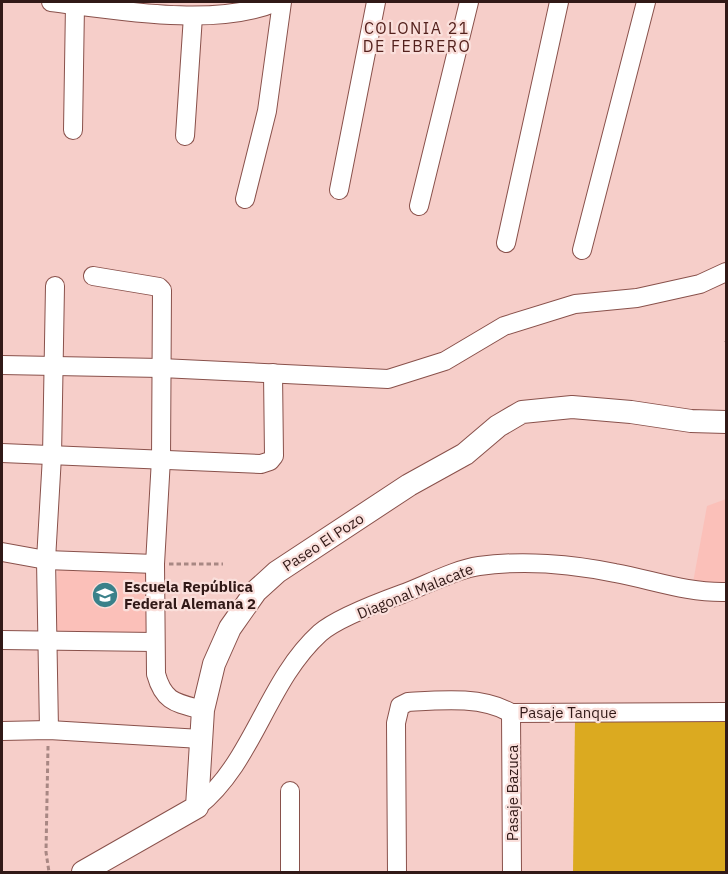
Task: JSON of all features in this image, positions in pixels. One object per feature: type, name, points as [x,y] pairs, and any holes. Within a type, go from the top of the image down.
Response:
[{"type":"street","points":[[51,2],[193,16],[242,12],[276,2]]},
{"type":"street","points":[[245,198],[267,111],[282,2]]},
{"type":"street","points":[[339,190],[376,2]]},
{"type":"street","points":[[419,206],[469,2]]},
{"type":"street","points":[[506,243],[559,2]]},
{"type":"street","points":[[582,250],[646,2]]},
{"type":"street","points":[[73,130],[75,5]]},
{"type":"street","points":[[185,136],[193,16]]},
{"type":"street","points":[[2,365],[161,368],[388,379],[445,361],[504,326],[575,304],[637,298],[700,284],[726,272]]},
{"type":"street","points":[[93,276],[159,287],[162,290],[161,459],[155,564],[156,674],[159,687],[170,701],[203,710]]},
{"type":"street","points":[[49,730],[46,560],[52,456],[55,286]]},
{"type":"street","points":[[2,453],[261,464],[270,461],[274,456],[273,373]]},
{"type":"street","name":"Paseo El Pozo","points":[[197,807],[203,710],[214,664],[230,628],[256,591],[270,578],[409,485],[465,454],[498,426],[522,412],[572,407],[631,412],[691,421],[726,422]]},
{"type":"street","points":[[2,552],[46,560],[155,564]]},
{"type":"street","name":"Diagonal Malacate","points":[[197,807],[215,793],[242,753],[284,677],[320,633],[375,604],[477,566],[583,568],[701,592],[726,592]]},
{"type":"street","points":[[2,640],[154,642]]},
{"type":"street","name":"Pasaje Tanque","points":[[397,873],[396,723],[400,706],[408,702],[476,702],[501,707],[511,712],[726,712]]},
{"type":"street","name":"Pasaje Bazuca","points":[[511,712],[512,873]]},
{"type":"street","points":[[2,731],[49,730],[201,739]]},
{"type":"street","points":[[290,790],[290,873]]},
{"type":"street","points":[[83,873],[197,807]]},
{"type":"path","points":[[155,564],[223,564]]},
{"type":"path","points":[[49,730],[46,852],[49,873]]},
{"type":"shaded area","points":[[726,499],[726,588],[692,588],[707,506]]},
{"type":"shaded area","name":"Escuela República Federal Alemana 2","points":[[58,553],[154,558],[152,637],[56,632]]},
{"type":"shaded area","points":[[575,720],[726,720],[726,872],[573,872]]},
{"type":"place","name":"Escuela República Federal Alemana 2","points":[[105,595]]},
{"type":"district","name":"COLONIA 21 DE FEBRERO","points":[[417,37]]}]
